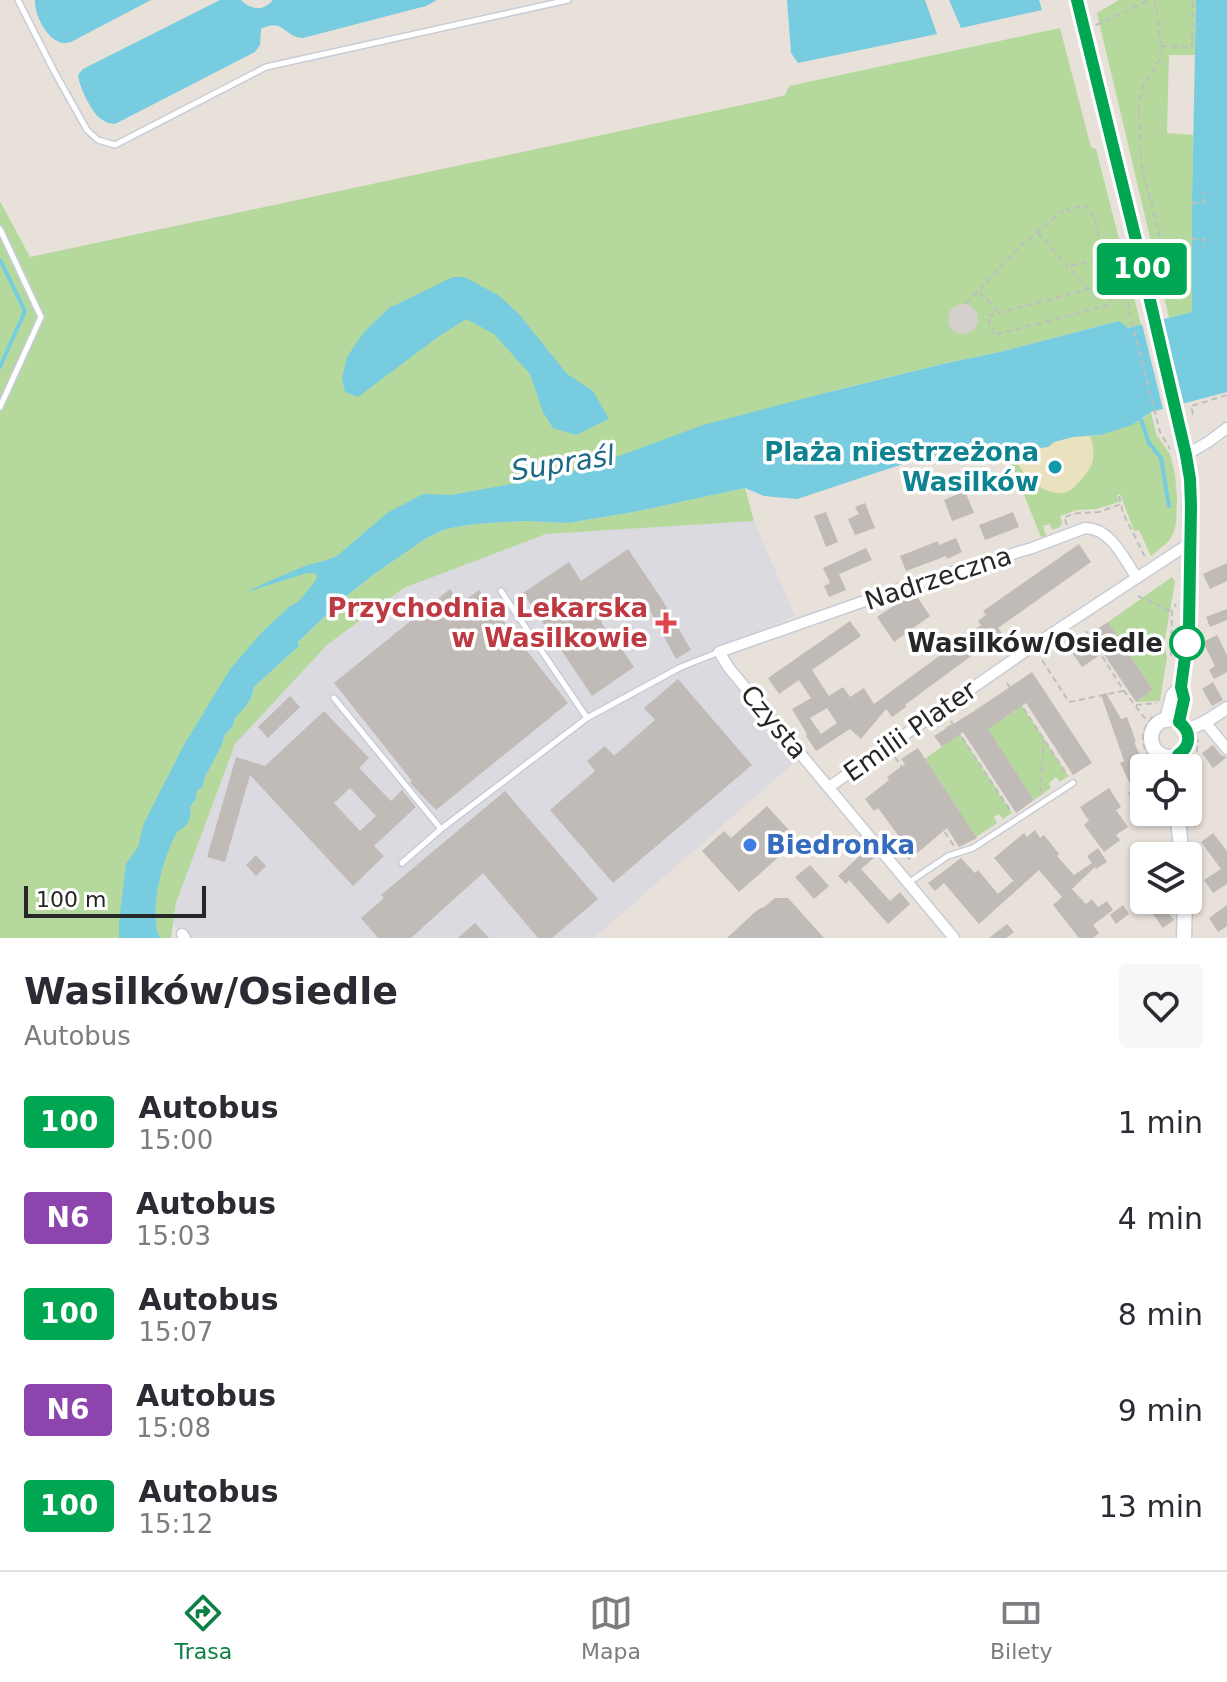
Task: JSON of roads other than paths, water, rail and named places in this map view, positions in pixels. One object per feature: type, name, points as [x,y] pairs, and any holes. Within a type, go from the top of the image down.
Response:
[{"type":"main road","points":[[1077,0],[1151,311],[1183,414],[1180,455],[1190,479],[1189,627],[1181,687],[1173,696],[1178,724],[1188,744],[1184,754]]},
{"type":"main road","points":[[1158,754],[1151,740],[1155,727],[1160,722],[1178,724]]},
{"type":"main road","points":[[1184,938],[1185,914]]},
{"type":"street","points":[[1180,455],[1208,442],[1227,428]]},
{"type":"street","name":"Nadrzeczna","points":[[719,652],[916,583],[1041,545],[1077,529],[1092,528],[1105,534],[1137,578]]},
{"type":"street","name":"Emilii Plater","points":[[829,787],[1033,646],[1190,543]]},
{"type":"street","name":"Czysta","points":[[719,652],[729,668],[954,938]]},
{"type":"street","points":[[1178,724],[1205,722],[1227,708]]},
{"type":"street","points":[[1205,722],[1227,749]]},
{"type":"lane","points":[[18,0],[87,130],[98,140],[115,145],[266,67],[568,0]]},
{"type":"lane","points":[[0,229],[41,317],[0,407]]},
{"type":"lane","points":[[501,591],[587,718]]},
{"type":"lane","points":[[402,863],[441,829],[587,718],[681,667],[719,652]]},
{"type":"lane","points":[[334,698],[441,829]]},
{"type":"lane","points":[[908,883],[948,856],[973,848],[1073,783]]},
{"type":"water","points":[[35,0],[151,0],[64,43],[53,38],[45,29],[36,11]]},
{"type":"water","points":[[220,0],[241,0],[257,8],[273,0],[437,0],[426,6],[303,38],[279,26],[268,26],[261,29],[260,45],[255,52],[115,124],[97,116],[81,86],[78,75],[83,69]]},
{"type":"water","points":[[787,0],[925,0],[937,34],[798,63],[791,53]]},
{"type":"water","points":[[949,0],[1039,0],[1042,10],[961,28]]},
{"type":"water","points":[[1196,0],[1227,0],[1227,392],[1151,412],[1132,425],[1101,435],[1073,437],[1054,442],[1048,447],[1033,446],[915,460],[797,499],[764,496],[745,488],[568,523],[524,521],[475,524],[446,529],[425,539],[344,598],[298,642],[299,646],[254,687],[246,706],[224,736],[203,787],[198,790],[190,807],[188,821],[178,831],[167,854],[156,899],[160,938],[119,938],[126,864],[138,847],[144,823],[185,743],[231,668],[260,634],[299,601],[317,576],[307,573],[247,592],[300,568],[337,556],[387,513],[423,494],[451,495],[561,475],[703,425],[825,393],[1119,321],[1128,328],[1192,312]]},
{"type":"water","points":[[453,277],[464,277],[498,295],[518,313],[567,374],[593,391],[609,419],[576,435],[553,428],[543,412],[530,374],[494,334],[466,319],[358,397],[345,392],[342,378],[347,357],[364,332],[389,308]]},
{"type":"waterway","points":[[0,260],[25,311],[0,367]]},
{"type":"waterway","points":[[1141,420],[1149,443],[1161,458],[1169,506]]},
{"type":"place","name":"Plaża niestrzeżona Wasilków","points":[[1055,467]]},
{"type":"place","name":"Przychodnia Lekarska w Wasilkowie","points":[[666,623]]},
{"type":"place","name":"Wasilków/Osiedle","points":[[1187,643]]},
{"type":"place","name":"Biedronka","points":[[750,845]]},
{"type":"water label","name":"Supraśl","points":[[563,463]]}]
